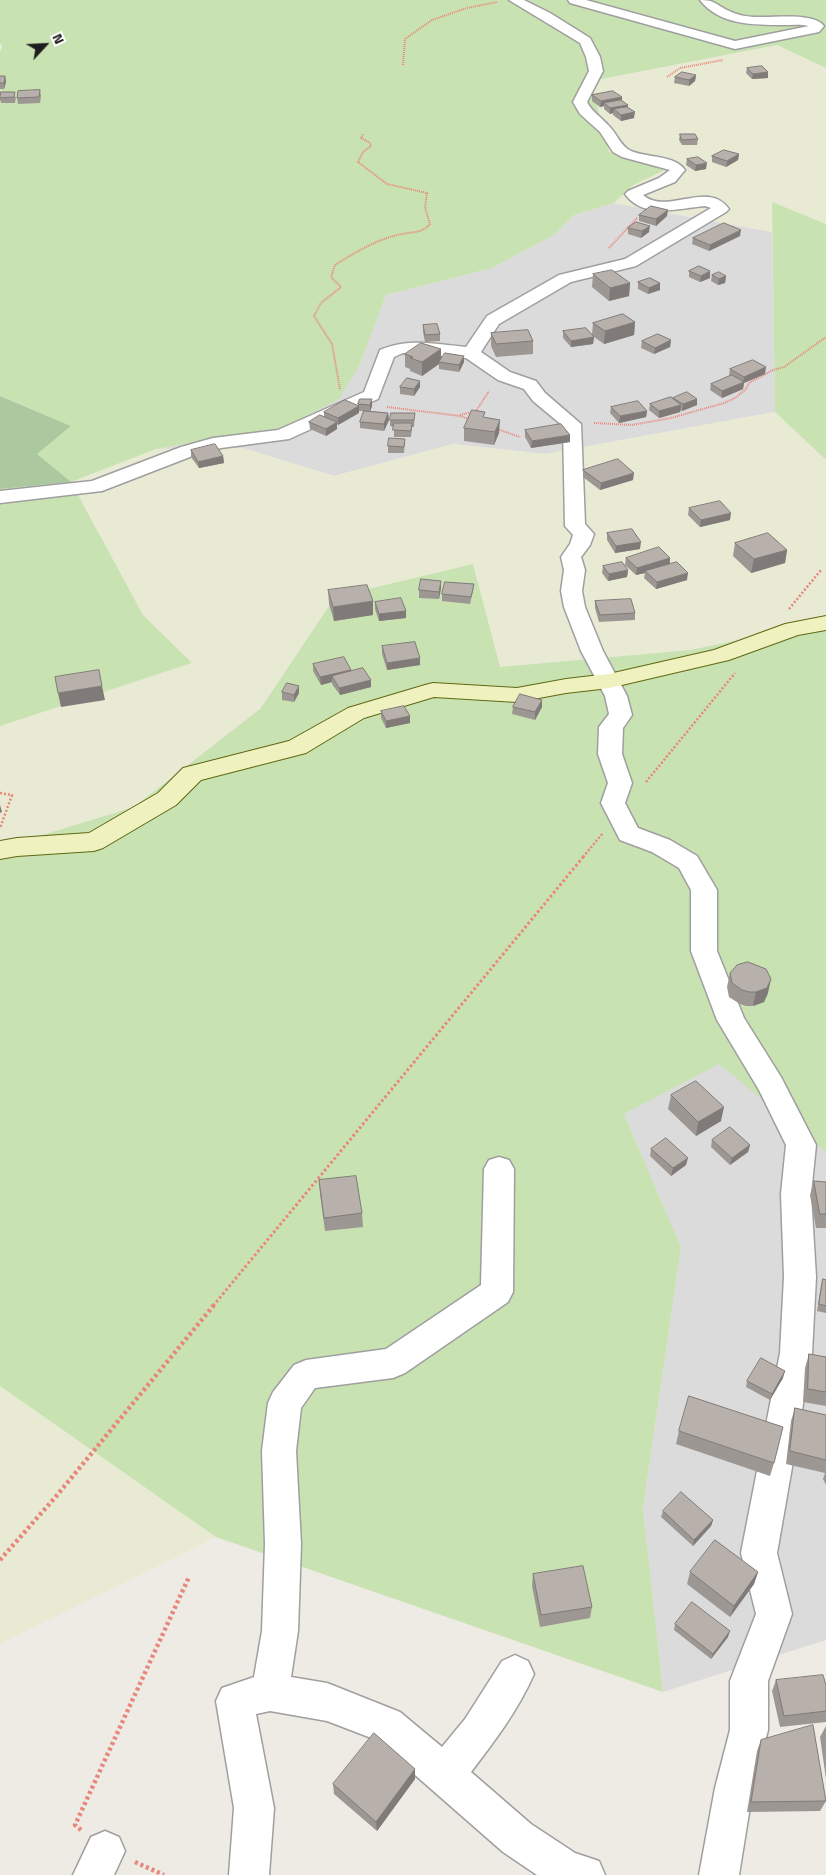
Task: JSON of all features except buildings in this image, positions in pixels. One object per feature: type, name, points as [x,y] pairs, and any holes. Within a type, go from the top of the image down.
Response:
[{"type":"street","points":[[574,0],[608,12],[670,26],[735,45],[814,29],[818,26],[807,21],[736,18],[720,12],[706,0]]},
{"type":"street","points":[[471,354],[487,327],[494,320],[565,278],[630,263],[721,209],[716,204],[703,201],[666,207],[650,205],[637,199],[633,194],[664,181],[676,174],[678,170],[675,166],[628,154],[618,149],[605,129],[585,111],[580,102],[596,72],[593,57],[585,41],[546,16],[508,1]]},
{"type":"street","points":[[0,497],[95,487],[188,451],[220,442],[282,435],[296,430],[372,394],[386,354],[400,348],[412,347],[471,354],[504,376],[530,386],[539,397],[572,424],[575,526],[584,534],[580,545],[571,557],[575,573],[571,584],[573,598],[595,660],[609,681],[613,693],[619,700],[621,715],[611,727],[610,754],[620,782],[614,803],[629,834],[661,846],[688,862],[704,890],[704,951],[731,1020],[772,1084],[801,1145],[796,1194],[800,1277],[796,1353],[759,1553],[774,1614],[748,1681],[750,1730],[734,1788],[719,1875]]},
{"type":"street","points":[[0,850],[17,847],[94,842],[167,800],[192,774],[298,748],[356,713],[433,690],[517,695],[566,686],[609,681],[721,654],[792,629],[826,623]]},
{"type":"street","points":[[270,1692],[280,1631],[283,1544],[279,1451],[285,1403],[306,1375],[393,1363],[497,1292],[499,1169]]},
{"type":"street","points":[[444,1775],[478,1732],[515,1674]]},
{"type":"street","points":[[249,1875],[254,1808],[235,1701],[270,1692],[327,1702],[386,1725],[517,1838],[568,1872],[585,1875]]},
{"type":"path","points":[[403,65],[405,40],[432,20],[467,8],[508,1]]},
{"type":"path","points":[[667,77],[680,68],[727,59],[727,55],[735,45]]},
{"type":"path","points":[[363,134],[361,138],[370,143],[371,146],[363,152],[358,162],[387,184],[406,186],[427,193],[424,206],[425,214],[430,224],[429,227],[420,231],[381,240],[334,265],[331,277],[341,287],[332,295],[319,302],[314,309],[314,316],[332,344],[340,389],[338,396],[351,403],[381,404],[385,407],[460,416],[476,422]]},
{"type":"path","points":[[565,278],[609,248],[650,205]]},
{"type":"path","points":[[572,424],[632,425],[671,418],[724,403],[735,398],[746,389],[749,383],[773,370],[784,367],[826,336]]},
{"type":"path","points":[[460,416],[476,411],[488,395],[489,388],[530,386]]},
{"type":"path","points":[[493,428],[520,437]]},
{"type":"path","points":[[782,616],[821,570]]},
{"type":"path","points":[[643,786],[738,670]]},
{"type":"path","points":[[0,793],[12,795],[0,828]]},
{"type":"path","points":[[0,1560],[65,1487],[605,832]]},
{"type":"path","points":[[164,1875],[99,1863],[75,1825],[189,1577]]},
{"type":"shaded area","points":[[614,203],[772,232],[775,412],[545,454],[453,444],[334,476],[243,448],[156,449],[286,427],[360,364],[386,295],[492,268],[554,235],[574,215]]},
{"type":"shaded area","points":[[719,1063],[826,1152],[826,1640],[663,1692],[643,1508],[681,1247],[624,1114]]},
{"type":"green space","points":[[0,0],[826,0],[826,68],[777,45],[591,81],[609,152],[665,170],[633,185],[614,203],[574,215],[554,235],[492,268],[386,295],[360,364],[339,399],[286,427],[156,449],[71,482],[143,615],[192,663],[0,726],[0,489],[70,482],[36,454],[71,426],[0,396],[0,52],[2,47],[0,43]]},
{"type":"green space","points":[[777,45],[826,68],[826,224],[772,203],[772,232],[614,203],[633,185],[664,171],[609,152],[591,81]]},
{"type":"green space","points":[[772,202],[826,224],[826,460],[775,412]]},
{"type":"green space","points":[[0,396],[71,426],[37,454],[71,482],[0,489]]},
{"type":"green space","points":[[775,412],[826,461],[826,621],[690,650],[499,667],[473,564],[335,597],[254,716],[134,807],[0,848],[0,726],[192,663],[143,615],[71,482],[156,449],[243,448],[334,476],[453,444],[545,454]]},
{"type":"green space","points":[[473,564],[500,667],[690,650],[826,622],[826,1152],[719,1064],[624,1114],[681,1247],[643,1508],[663,1692],[216,1537],[0,1386],[0,848],[134,807],[260,709],[335,597]]},
{"type":"green space","points":[[0,1386],[216,1537],[0,1644]]}]
